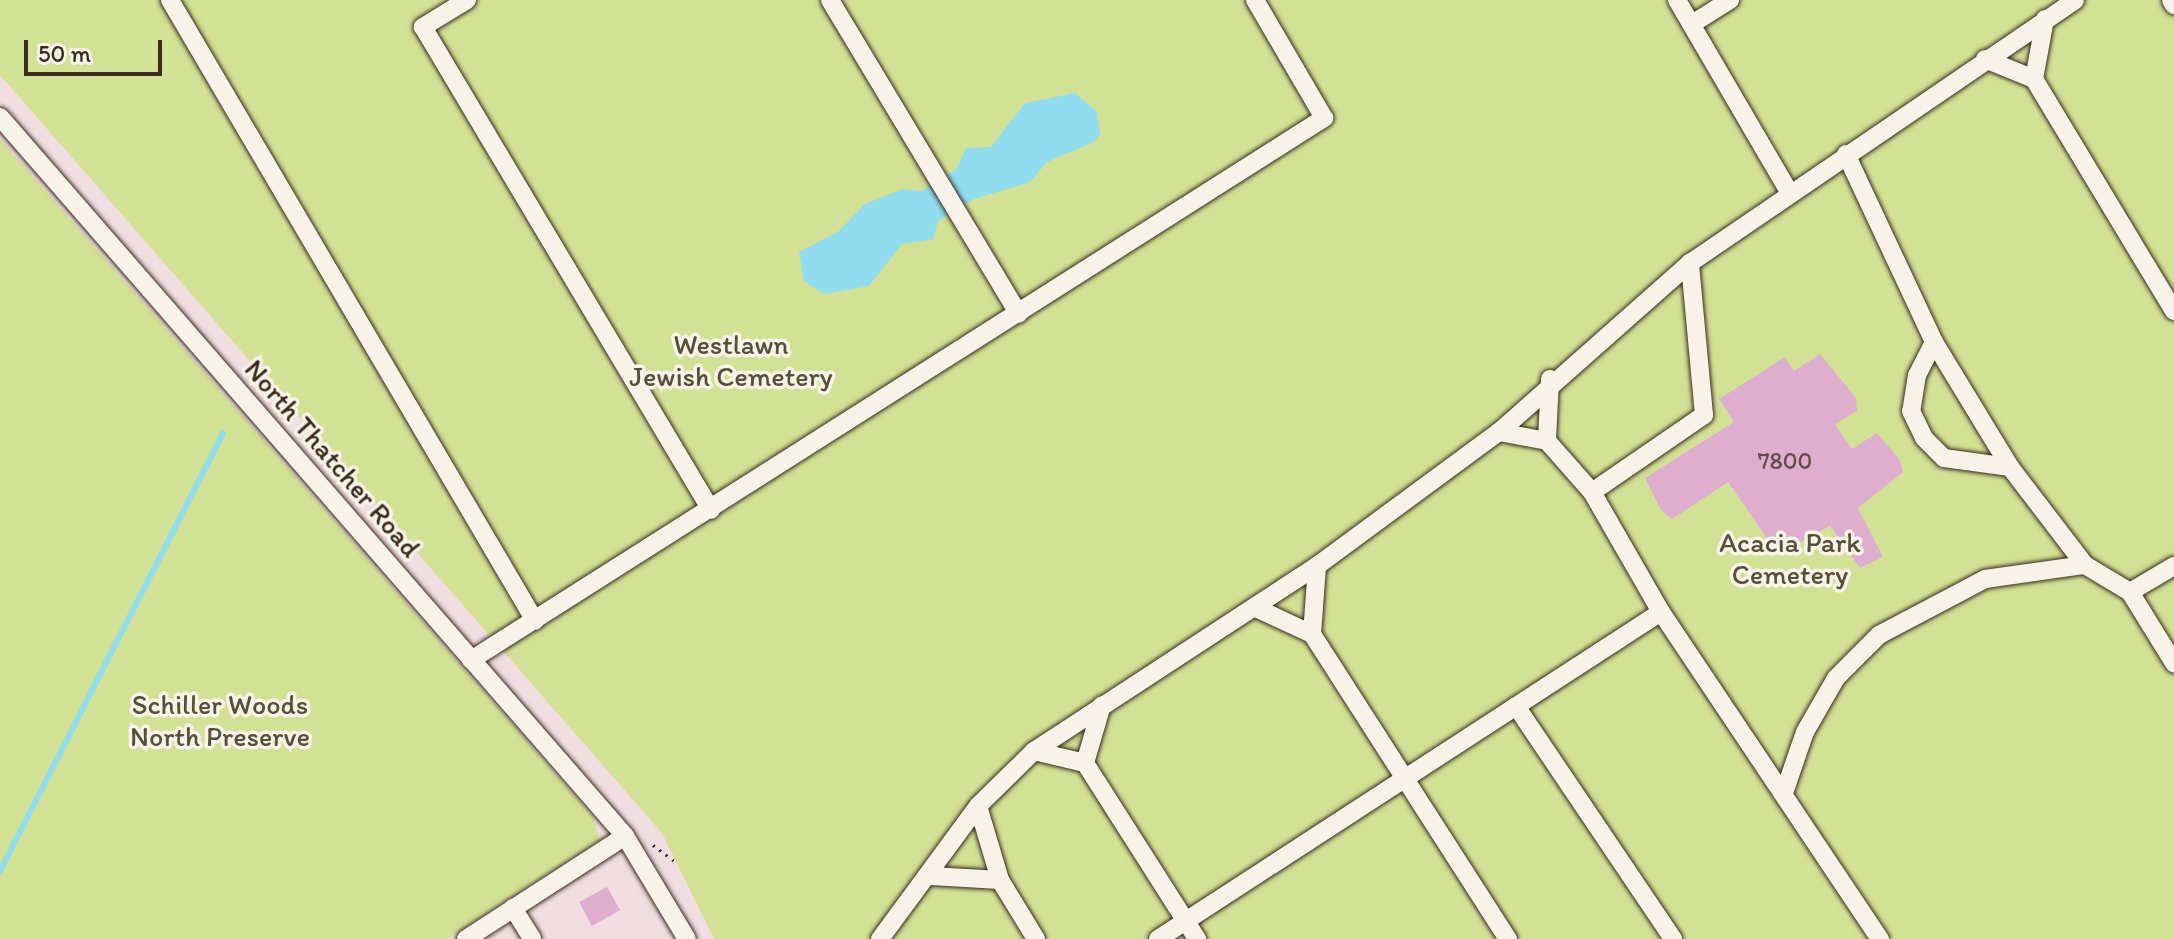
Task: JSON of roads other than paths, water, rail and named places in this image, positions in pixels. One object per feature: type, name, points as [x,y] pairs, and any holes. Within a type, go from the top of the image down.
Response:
[{"type":"street","points":[[170,0],[535,621]]},
{"type":"street","points":[[467,0],[423,27],[711,510]]},
{"type":"street","points":[[830,0],[1019,314]]},
{"type":"street","points":[[471,660],[1324,118],[1255,0]]},
{"type":"street","points":[[1677,0],[1789,192]]},
{"type":"street","points":[[1692,24],[1730,0]]},
{"type":"street","points":[[880,939],[931,876],[978,806],[1034,751],[1317,566],[1499,432],[1550,379],[1690,263],[1789,192],[2075,0]]},
{"type":"street","points":[[2034,79],[2045,19]]},
{"type":"street","points":[[1985,59],[2034,79],[2174,311]]},
{"type":"street","name":"North Thatcher Road","points":[[0,117],[625,836],[687,939]]},
{"type":"street","points":[[1846,154],[1934,342],[2010,467],[2085,565],[2130,592],[2174,663]]},
{"type":"street","points":[[1592,492],[1704,415],[1690,263]]},
{"type":"street","points":[[1934,342],[1917,375],[1911,411],[1924,438],[1944,458],[2010,467]]},
{"type":"street","points":[[1547,441],[1550,379]]},
{"type":"street","points":[[1499,432],[1547,441],[1592,492],[1661,612],[1785,790],[1880,939]]},
{"type":"street","points":[[1785,790],[1805,732],[1836,678],[1879,635],[1985,579],[2085,565]]},
{"type":"street","points":[[1312,634],[1317,566]]},
{"type":"street","points":[[2130,592],[2174,566]]},
{"type":"street","points":[[1256,608],[1312,634],[1508,939]]},
{"type":"street","points":[[1158,939],[1661,612]]},
{"type":"street","points":[[1085,763],[1102,705]]},
{"type":"street","points":[[1516,706],[1673,939]]},
{"type":"street","points":[[1034,751],[1085,763],[1197,939]]},
{"type":"street","points":[[978,806],[1000,880],[1036,939]]},
{"type":"street","points":[[466,939],[625,836]]},
{"type":"street","points":[[931,876],[1000,880]]},
{"type":"street","points":[[513,908],[532,939]]},
{"type":"water","points":[[1075,93],[1097,112],[1100,134],[1094,142],[1047,162],[1030,182],[974,199],[938,221],[933,239],[902,244],[869,286],[824,294],[804,281],[799,252],[839,231],[865,204],[903,189],[921,191],[956,170],[966,148],[991,147],[1025,103]]},
{"type":"waterway","points":[[0,871],[223,434]]},
{"type":"park label","name":"Westlawn Jewish Cemetery","points":[[731,360]]},
{"type":"park label","name":"Acacia Park Cemetery","points":[[1790,558]]},
{"type":"park label","name":"Schiller Woods North Preserve","points":[[220,720]]}]
